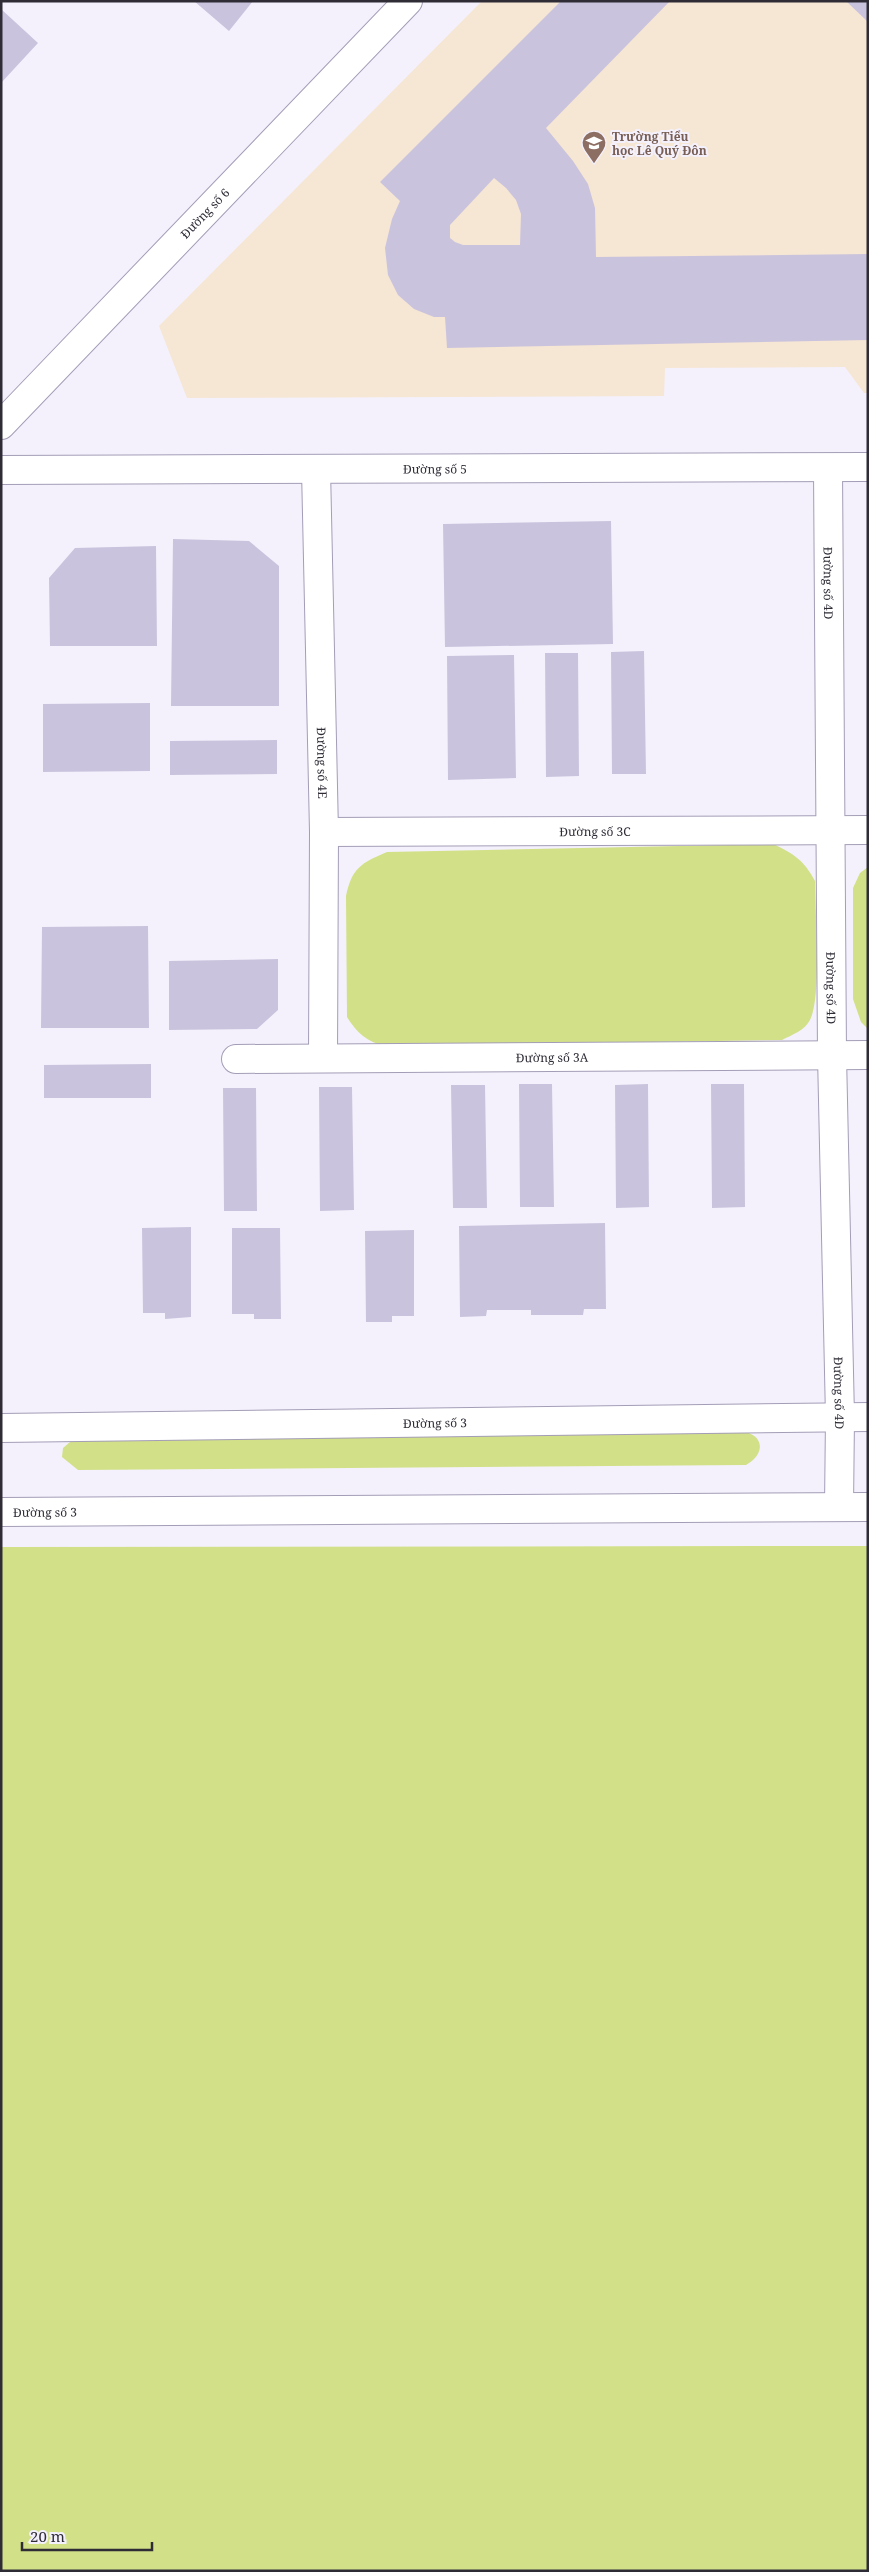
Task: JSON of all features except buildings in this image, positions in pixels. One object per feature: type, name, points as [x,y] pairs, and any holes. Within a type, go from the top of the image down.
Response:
[{"type":"street","name":"Đường số 6","points":[[1,425],[408,1]]},
{"type":"street","name":"Đường số 5","points":[[1,470],[868,467]]},
{"type":"street","name":"Đường số 4D","points":[[828,468],[832,1055],[840,1417],[839,1507]]},
{"type":"street","name":"Đường số 4E","points":[[316,469],[324,832],[323,1057]]},
{"type":"street","name":"Đường số 3C","points":[[324,832],[868,830]]},
{"type":"street","name":"Đường số 3A","points":[[236,1059],[868,1055]]},
{"type":"street","name":"Đường số 3","points":[[1,1428],[868,1417]]},
{"type":"street","name":"Đường số 3","points":[[1,1512],[868,1507]]},
{"type":"shaded area","name":"Trường Tiểu học Lê Quý Đôn","points":[[482,1],[868,1],[868,393],[864,393],[845,367],[665,368],[664,396],[187,398],[159,326]]},
{"type":"green space","points":[[773,844],[798,858],[815,881],[817,973],[814,1008],[810,1020],[805,1027],[782,1040],[385,1046],[363,1036],[347,1017],[346,896],[348,887],[355,873],[364,863],[387,852]]},
{"type":"green space","points":[[868,867],[868,1029],[861,1022],[853,999],[853,888],[860,873]]},
{"type":"green space","points":[[746,1432],[757,1438],[760,1447],[756,1457],[746,1465],[78,1470],[62,1457],[63,1448],[77,1436]]},
{"type":"green space","points":[[868,1546],[868,2571],[1,2571],[1,1547]]},
{"type":"place","name":"Trường Tiểu học Lê Quý Đôn","points":[[594,164]]}]
